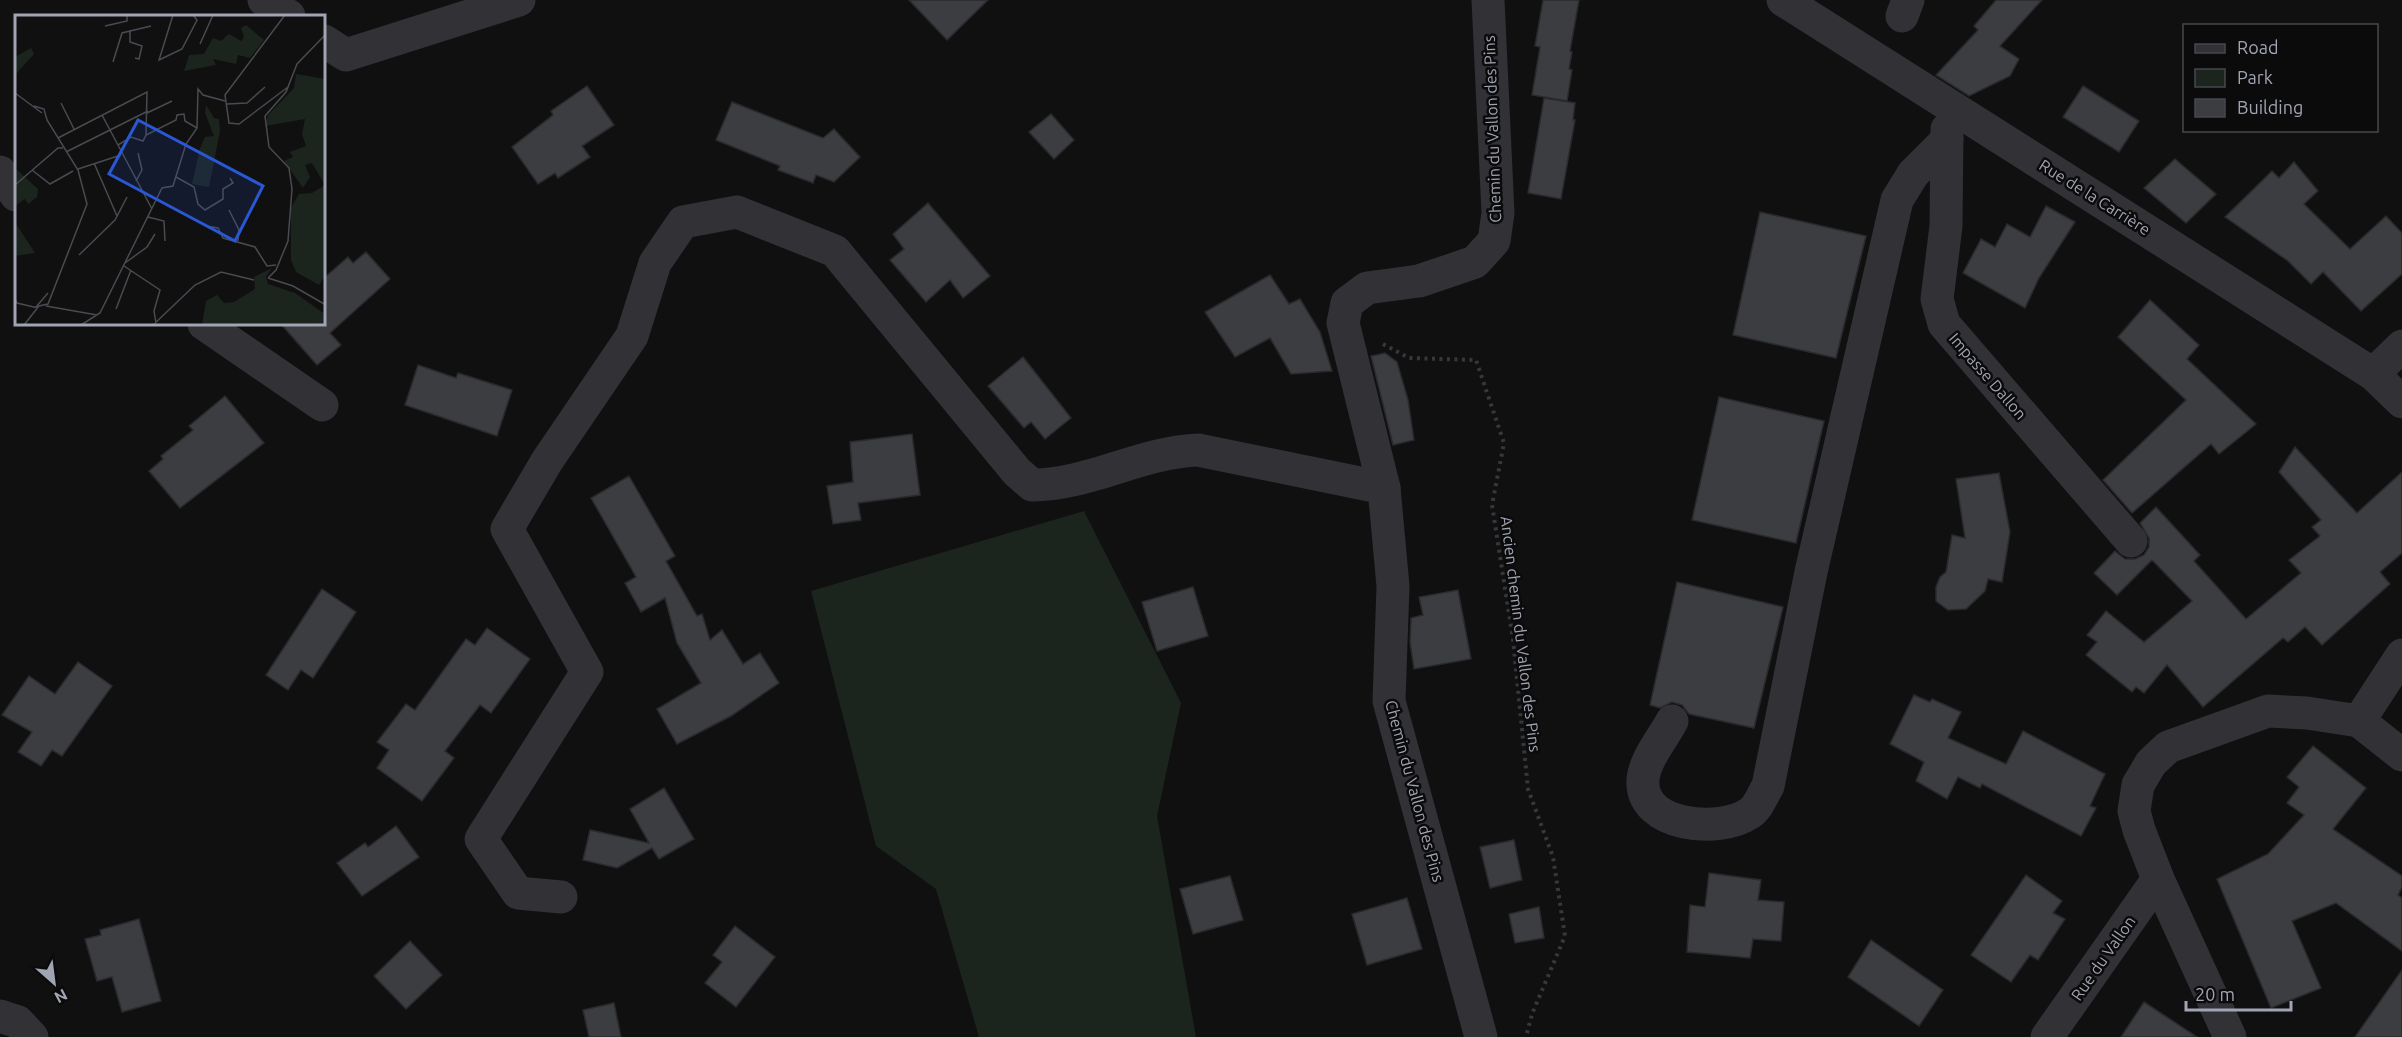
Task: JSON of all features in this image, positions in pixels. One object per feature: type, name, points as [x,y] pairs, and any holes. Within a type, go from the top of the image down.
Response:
[{"type":"street","points":[[264,0],[287,15]]},
{"type":"street","points":[[326,41],[346,56],[519,0]]},
{"type":"street","name":"Chemin du Vallon des Pins","points":[[1481,1037],[1389,700],[1394,586],[1384,488],[1343,323],[1347,303],[1367,288],[1419,281],[1475,262],[1494,241],[1498,213],[1488,0]]},
{"type":"street","name":"Rue de la Carrière","points":[[1783,0],[2373,374],[2402,402]]},
{"type":"street","name":"Impasse Dallon","points":[[1948,104],[1946,226],[1937,299],[1944,324],[2131,541]]},
{"type":"street","points":[[1672,721],[1643,778],[1644,798],[1657,813],[1692,824],[1731,823],[1752,812],[1768,786],[1811,572],[1897,200],[1913,174],[1947,140]]},
{"type":"street","points":[[0,172],[15,194]]},
{"type":"street","points":[[561,897],[518,893],[481,839],[587,672],[507,529],[547,461],[632,336],[655,263],[683,222],[737,212],[835,251],[1017,472],[1032,485],[1056,485],[1175,451],[1198,450],[1384,488]]},
{"type":"street","points":[[207,326],[322,405]]},
{"type":"street","points":[[2373,374],[2402,346]]},
{"type":"street","points":[[2359,722],[2402,655]]},
{"type":"street","points":[[2230,1037],[2158,879],[2134,811],[2138,785],[2151,763],[2168,747],[2268,711],[2307,713],[2359,722],[2402,755]]},
{"type":"street","name":"Rue du Vallon","points":[[2047,1037],[2158,879]]},
{"type":"street","points":[[0,1016],[18,1022],[32,1037]]},
{"type":"path","name":"Ancien chemin du Vallon des Pins","points":[[1380,342],[1409,358],[1476,360],[1504,443],[1492,505],[1513,639],[1528,789],[1553,857],[1565,936],[1532,1014],[1526,1037]]},
{"type":"green space","points":[[1084,511],[1181,703],[1157,816],[1196,1037],[979,1037],[936,889],[876,846],[811,591]]},
{"type":"building","points":[[909,0],[988,0],[947,40]]},
{"type":"building","points":[[1543,0],[1579,0],[1570,51],[1572,52],[1569,69],[1572,70],[1567,101],[1532,95],[1540,47],[1535,46]]},
{"type":"building","points":[[1996,0],[2042,0],[2000,46],[2019,59],[2010,76],[1969,96],[1936,75],[1978,30],[1974,26]]},
{"type":"building","points":[[587,86],[614,125],[582,146],[590,157],[558,178],[555,173],[538,184],[512,147],[553,115],[551,111]]},
{"type":"building","points":[[2083,86],[2139,121],[2119,152],[2063,117]]},
{"type":"building","points":[[1544,98],[1575,103],[1573,120],[1575,120],[1561,199],[1528,193]]},
{"type":"building","points":[[732,102],[823,138],[834,129],[860,157],[834,182],[816,175],[813,183],[778,170],[780,166],[716,140]]},
{"type":"building","points":[[1051,114],[1074,140],[1054,159],[1029,132]]},
{"type":"building","points":[[2175,159],[2216,194],[2186,223],[2144,188]]},
{"type":"building","points":[[2294,162],[2318,191],[2304,204],[2350,249],[2386,216],[2402,233],[2402,274],[2361,311],[2323,272],[2311,284],[2288,261],[2225,217],[2272,171],[2279,178]]},
{"type":"building","points":[[928,203],[990,276],[963,298],[950,280],[926,302],[890,260],[904,249],[893,234]]},
{"type":"building","points":[[2046,206],[2075,222],[2039,278],[2025,308],[1963,273],[1981,239],[1995,247],[2007,224],[2030,237]]},
{"type":"building","points":[[1760,212],[1866,236],[1836,358],[1733,335]]},
{"type":"building","points":[[366,252],[390,279],[330,333],[341,345],[317,365],[283,326],[326,326],[326,276],[348,257],[353,263]]},
{"type":"building","points":[[1270,275],[1289,304],[1300,299],[1320,332],[1332,371],[1291,374],[1270,338],[1235,357],[1205,312]]},
{"type":"building","points":[[2150,300],[2199,345],[2187,359],[2256,424],[2219,454],[2211,444],[2132,513],[2103,480],[2186,400],[2118,337]]},
{"type":"building","points":[[1385,353],[1397,362],[1408,400],[1414,440],[1393,445],[1371,356]]},
{"type":"building","points":[[1023,357],[1071,418],[1045,439],[1031,422],[1024,428],[988,386]]},
{"type":"building","points":[[418,365],[456,378],[458,373],[512,390],[497,436],[405,405]]},
{"type":"building","points":[[225,396],[264,443],[180,508],[149,471],[163,459],[161,456],[193,430],[189,426]]},
{"type":"building","points":[[1719,397],[1824,421],[1796,543],[1692,520]]},
{"type":"building","points":[[912,434],[920,495],[858,503],[861,520],[833,524],[827,486],[853,482],[850,442]]},
{"type":"building","points":[[2295,447],[2357,513],[2402,472],[2402,553],[2380,572],[2390,584],[2322,645],[2305,627],[2288,642],[2283,638],[2203,707],[2167,665],[2144,693],[2136,687],[2132,692],[2086,655],[2097,642],[2087,635],[2106,611],[2144,642],[2192,601],[2152,560],[2117,595],[2094,573],[2115,551],[2125,559],[2135,559],[2144,555],[2149,547],[2149,538],[2140,523],[2156,507],[2200,555],[2194,561],[2246,619],[2301,573],[2289,560],[2320,536],[2312,527],[2321,520],[2279,472]]},
{"type":"building","points":[[1999,473],[2010,532],[2002,582],[1988,579],[1985,591],[1966,609],[1948,610],[1936,601],[1936,587],[1940,577],[1946,572],[1952,535],[1965,538],[1956,479]]},
{"type":"building","points":[[629,476],[675,556],[666,561],[697,616],[702,614],[710,640],[722,630],[743,664],[760,653],[779,683],[731,716],[677,744],[657,709],[701,683],[677,643],[665,598],[641,612],[625,583],[636,577],[591,498]]},
{"type":"building","points":[[1677,582],[1783,607],[1754,728],[1689,714],[1682,705],[1672,702],[1660,708],[1650,705]]},
{"type":"building","points":[[1193,587],[1208,636],[1157,651],[1142,602]]},
{"type":"building","points":[[322,589],[356,612],[313,678],[301,670],[288,690],[266,675]]},
{"type":"building","points":[[1458,590],[1471,659],[1414,669],[1410,642],[1411,618],[1423,615],[1419,597]]},
{"type":"building","points":[[487,628],[530,659],[491,713],[480,705],[445,751],[454,758],[422,801],[377,768],[389,750],[377,742],[406,704],[415,710],[466,639],[475,645]]},
{"type":"building","points":[[78,662],[112,686],[62,756],[52,750],[41,766],[18,752],[32,732],[2,715],[29,676],[55,694]]},
{"type":"building","points":[[1914,695],[1930,702],[1932,699],[1961,712],[1948,738],[2006,764],[2023,731],[2105,774],[2090,806],[2096,808],[2081,836],[1982,784],[1980,788],[1958,777],[1947,799],[1916,781],[1924,762],[1890,744]]},
{"type":"building","points":[[2313,746],[2366,788],[2333,829],[2402,876],[2402,887],[2398,895],[2402,898],[2402,951],[2336,903],[2292,921],[2321,988],[2271,1008],[2217,879],[2268,854],[2304,815],[2287,803],[2299,787],[2287,777]]},
{"type":"building","points":[[664,788],[694,839],[659,859],[652,848],[617,868],[583,860],[590,830],[649,843],[630,809]]},
{"type":"building","points":[[396,826],[419,857],[362,896],[337,863],[365,843],[368,847]]},
{"type":"building","points":[[1514,840],[1522,880],[1490,888],[1480,847]]},
{"type":"building","points":[[1709,873],[1761,880],[1758,900],[1784,902],[1781,941],[1753,939],[1750,958],[1687,952],[1690,905],[1705,907]]},
{"type":"building","points":[[2026,875],[2062,901],[2053,913],[2065,919],[2038,960],[2030,955],[2011,982],[1971,955]]},
{"type":"building","points":[[1230,876],[1243,920],[1193,934],[1180,889]]},
{"type":"building","points":[[1407,898],[1422,949],[1367,965],[1352,914]]},
{"type":"building","points":[[1539,907],[1544,938],[1515,943],[1509,914]]},
{"type":"building","points":[[139,919],[161,1001],[122,1012],[112,977],[97,981],[85,939],[101,935],[100,930]]},
{"type":"building","points":[[735,926],[775,957],[736,1007],[705,983],[722,962],[713,955]]},
{"type":"building","points":[[1871,940],[1943,990],[1919,1026],[1848,977]]},
{"type":"building","points":[[410,941],[442,975],[406,1009],[374,976]]},
{"type":"building","points":[[2402,970],[2402,1037],[2355,1037]]},
{"type":"building","points":[[2144,1002],[2197,1037],[2121,1037]]},
{"type":"building","points":[[614,1003],[621,1037],[589,1037],[583,1010]]}]
